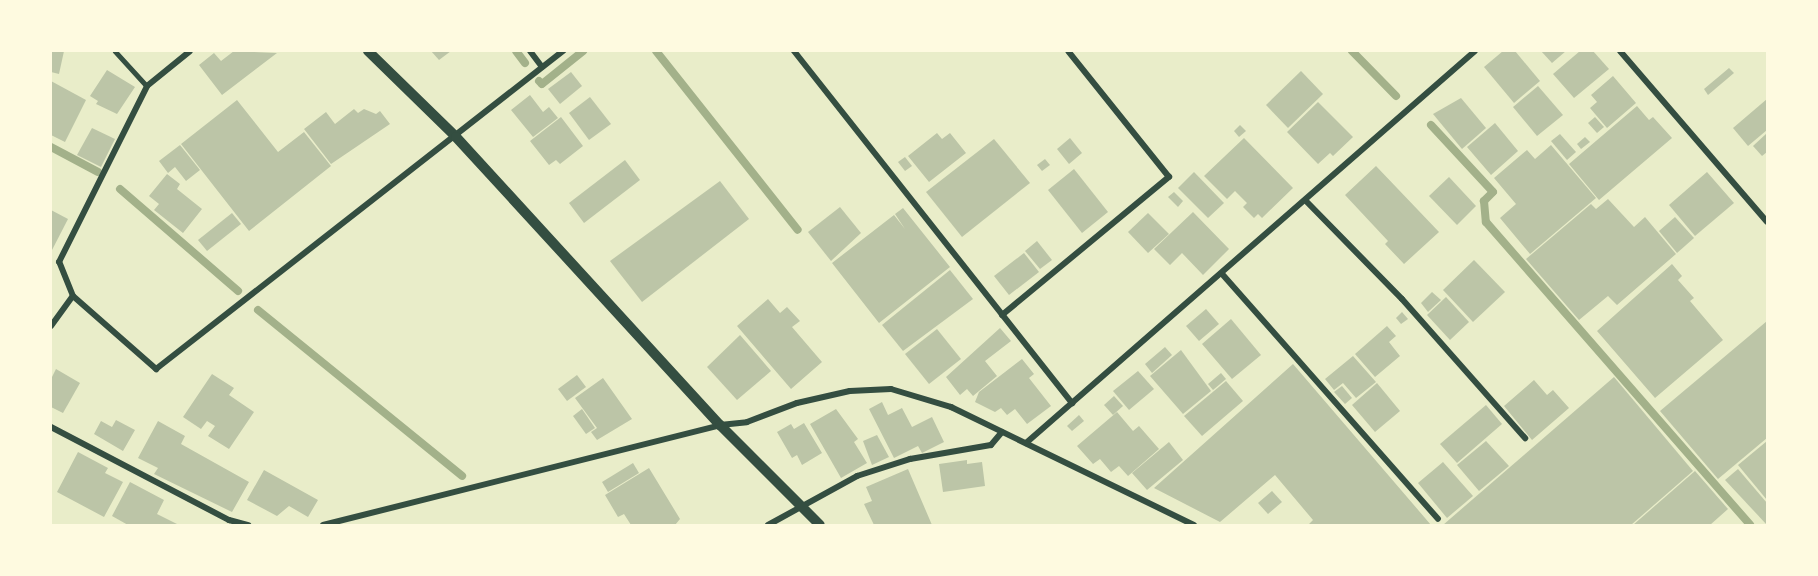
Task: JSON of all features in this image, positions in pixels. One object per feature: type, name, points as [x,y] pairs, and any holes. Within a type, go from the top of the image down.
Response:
[{"type":"street","points":[[190,51],[147,86],[59,262],[73,296],[156,369],[563,51]]},
{"type":"street","points":[[368,51],[456,136],[720,425],[820,525]]},
{"type":"street","points":[[530,51],[542,67]]},
{"type":"street","points":[[794,51],[1072,403]]},
{"type":"street","points":[[1002,315],[1169,177],[1068,51]]},
{"type":"street","points":[[1026,443],[1223,274],[1475,51]]},
{"type":"street","points":[[1620,51],[1767,222]]},
{"type":"street","points":[[1306,201],[1402,299],[1525,438]]},
{"type":"street","points":[[1223,274],[1438,519]]},
{"type":"street","points":[[51,326],[73,296]]},
{"type":"street","points":[[323,525],[353,520],[720,425],[747,422],[797,403],[850,391],[891,389],[951,407],[1194,525]]},
{"type":"street","points":[[51,427],[230,520],[248,525]]},
{"type":"street","points":[[768,525],[804,508],[857,476],[910,459],[991,445],[1002,432]]},
{"type":"street","points":[[353,520],[364,525]]},
{"type":"lane","points":[[115,51],[147,86]]},
{"type":"building","points":[[51,51],[64,51],[59,74],[51,72]]},
{"type":"building","points":[[234,51],[277,53],[222,95],[199,65],[214,53],[221,61]]},
{"type":"building","points":[[431,51],[451,51],[439,60]]},
{"type":"building","points":[[1503,51],[1515,51],[1540,81],[1514,103],[1484,67]]},
{"type":"building","points":[[1541,51],[1566,51],[1552,63]]},
{"type":"building","points":[[1580,51],[1593,51],[1609,69],[1574,98],[1553,74]]},
{"type":"building","points":[[1729,68],[1734,73],[1708,95],[1704,89]]},
{"type":"building","points":[[107,70],[135,87],[117,114],[96,104],[98,101],[90,96]]},
{"type":"building","points":[[1301,71],[1323,94],[1288,128],[1266,105]]},
{"type":"building","points":[[571,72],[582,86],[560,104],[548,89]]},
{"type":"building","points":[[1613,76],[1636,103],[1607,128],[1590,108],[1597,102],[1591,95]]},
{"type":"building","points":[[51,81],[86,100],[65,142],[51,135]]},
{"type":"building","points":[[1538,86],[1563,115],[1537,136],[1513,107]]},
{"type":"building","points":[[530,95],[543,112],[549,107],[558,118],[533,137],[511,110]]},
{"type":"building","points":[[590,97],[611,124],[589,140],[569,113]]},
{"type":"building","points":[[1461,98],[1486,128],[1462,149],[1433,114]]},
{"type":"building","points":[[1767,99],[1767,130],[1748,146],[1733,128]]},
{"type":"building","points":[[237,100],[278,152],[304,132],[331,166],[249,231],[181,144]]},
{"type":"building","points":[[1318,102],[1353,137],[1333,156],[1330,153],[1318,164],[1287,132]]},
{"type":"building","points":[[1637,106],[1649,120],[1653,117],[1672,138],[1599,200],[1569,164]]},
{"type":"building","points":[[354,109],[358,113],[364,109],[376,114],[380,111],[390,124],[331,164],[304,129],[326,112],[335,124]]},
{"type":"building","points":[[561,117],[583,146],[560,164],[556,160],[549,165],[530,141]]},
{"type":"building","points":[[1595,117],[1604,127],[1597,133],[1588,123]]},
{"type":"building","points":[[1495,123],[1518,151],[1491,175],[1467,147]]},
{"type":"building","points":[[1240,125],[1246,131],[1239,137],[1234,131]]},
{"type":"building","points":[[92,128],[115,139],[101,167],[77,155]]},
{"type":"building","points":[[937,133],[942,139],[950,133],[966,153],[929,182],[908,156]]},
{"type":"building","points":[[1767,133],[1767,152],[1762,156],[1753,146]]},
{"type":"building","points":[[1560,134],[1576,152],[1567,160],[1551,141]]},
{"type":"building","points":[[1585,137],[1590,142],[1581,149],[1577,144]]},
{"type":"building","points":[[1070,138],[1082,153],[1069,164],[1057,149]]},
{"type":"building","points":[[1244,138],[1293,188],[1262,218],[1258,214],[1254,218],[1243,207],[1247,203],[1235,191],[1227,199],[1204,176]]},
{"type":"building","points":[[994,139],[1030,183],[962,237],[926,192]]},
{"type":"building","points":[[180,145],[200,170],[186,181],[175,167],[168,173],[159,161]]},
{"type":"building","points":[[1551,145],[1596,198],[1530,254],[1500,218],[1516,204],[1494,178],[1527,150],[1535,159]]},
{"type":"building","points":[[905,157],[912,166],[905,171],[898,162]]},
{"type":"building","points":[[1045,159],[1050,165],[1042,171],[1037,165]]},
{"type":"building","points":[[625,160],[640,180],[584,223],[569,203]]},
{"type":"building","points":[[1376,166],[1439,232],[1404,264],[1385,244],[1388,241],[1345,195]]},
{"type":"building","points":[[1074,169],[1108,212],[1082,233],[1048,190]]},
{"type":"building","points":[[1194,172],[1224,203],[1208,218],[1178,188]]},
{"type":"building","points":[[1707,172],[1734,203],[1695,236],[1669,205]]},
{"type":"building","points":[[167,174],[180,184],[177,189],[202,209],[183,233],[154,210],[159,204],[149,196]]},
{"type":"building","points":[[1449,177],[1476,206],[1457,225],[1429,196]]},
{"type":"building","points":[[720,181],[749,219],[642,302],[610,261]]},
{"type":"building","points":[[1174,192],[1183,201],[1178,207],[1168,197]]},
{"type":"building","points":[[1608,199],[1634,227],[1645,217],[1676,254],[1617,305],[1608,296],[1579,320],[1526,259],[1591,204],[1596,209]]},
{"type":"building","points":[[840,207],[861,233],[831,261],[808,232]]},
{"type":"building","points":[[903,208],[950,267],[879,323],[832,263],[894,215],[905,229],[895,214]]},
{"type":"building","points":[[51,210],[68,219],[51,252]]},
{"type":"building","points":[[1193,212],[1229,249],[1203,275],[1182,253],[1170,265],[1154,249]]},
{"type":"building","points":[[232,213],[241,224],[207,251],[198,240]]},
{"type":"building","points":[[1148,213],[1169,234],[1148,253],[1128,232]]},
{"type":"building","points":[[1675,217],[1694,238],[1677,253],[1659,231]]},
{"type":"building","points":[[1037,241],[1052,260],[1040,269],[1025,251]]},
{"type":"building","points":[[1024,253],[1039,272],[1009,295],[994,276]]},
{"type":"building","points":[[1474,260],[1505,292],[1473,322],[1443,290]]},
{"type":"building","points":[[1672,264],[1682,276],[1678,280],[1694,298],[1690,301],[1723,340],[1655,398],[1597,331]]},
{"type":"building","points":[[950,270],[973,299],[903,351],[882,325]]},
{"type":"building","points":[[1432,292],[1441,300],[1428,312],[1421,303]]},
{"type":"building","points":[[1446,297],[1469,322],[1450,340],[1427,315]]},
{"type":"building","points":[[768,299],[780,313],[787,307],[800,321],[792,327],[822,362],[791,389],[737,326]]},
{"type":"building","points":[[1206,309],[1219,324],[1199,341],[1186,326]]},
{"type":"building","points":[[1402,312],[1408,319],[1401,324],[1396,318]]},
{"type":"building","points":[[1231,319],[1261,355],[1232,379],[1202,344]]},
{"type":"building","points":[[1767,321],[1767,438],[1718,479],[1660,411]]},
{"type":"building","points":[[1387,326],[1396,336],[1389,342],[1400,356],[1375,377],[1355,354]]},
{"type":"building","points":[[1000,328],[1011,341],[985,361],[997,376],[973,396],[967,389],[960,395],[946,377]]},
{"type":"building","points":[[937,329],[961,359],[929,384],[905,354]]},
{"type":"building","points":[[740,335],[771,371],[737,400],[707,367]]},
{"type":"building","points":[[1165,347],[1172,355],[1152,373],[1145,364]]},
{"type":"building","points":[[1181,350],[1211,391],[1183,414],[1150,376]]},
{"type":"building","points":[[1353,356],[1376,382],[1356,398],[1343,383],[1334,390],[1325,379]]},
{"type":"building","points":[[1022,359],[1034,374],[1029,378],[1051,406],[1027,424],[1015,409],[1007,415],[1001,408],[995,412],[975,402],[979,392]]},
{"type":"building","points":[[1293,364],[1431,525],[1308,525],[1313,520],[1275,475],[1220,522],[1154,488]]},
{"type":"building","points":[[56,369],[80,383],[63,413],[51,407],[51,379]]},
{"type":"building","points":[[1138,371],[1154,389],[1129,410],[1113,391]]},
{"type":"building","points":[[1221,373],[1226,379],[1213,390],[1208,384]]},
{"type":"building","points":[[212,374],[234,388],[229,395],[254,412],[229,449],[208,436],[215,426],[207,421],[201,429],[183,417]]},
{"type":"building","points":[[577,375],[586,387],[567,401],[558,389]]},
{"type":"building","points":[[1614,377],[1693,471],[1631,525],[1443,525]]},
{"type":"building","points":[[603,378],[632,419],[597,440],[591,432],[597,428],[575,398]]},
{"type":"building","points":[[1534,380],[1547,395],[1553,390],[1569,408],[1532,440],[1504,406]]},
{"type":"building","points":[[1226,381],[1243,401],[1202,436],[1184,416]]},
{"type":"building","points":[[1377,383],[1400,411],[1375,432],[1352,405]]},
{"type":"building","points":[[1342,386],[1352,398],[1345,404],[1334,392]]},
{"type":"building","points":[[1114,396],[1123,406],[1113,415],[1104,405]]},
{"type":"building","points":[[882,402],[888,415],[902,408],[912,427],[932,417],[944,442],[922,453],[918,446],[894,458],[869,409]]},
{"type":"building","points":[[1486,405],[1502,424],[1457,463],[1440,444]]},
{"type":"building","points":[[582,409],[595,428],[586,434],[573,416]]},
{"type":"building","points":[[836,409],[858,439],[854,442],[867,463],[841,478],[810,424]]},
{"type":"building","points":[[1117,412],[1133,431],[1139,426],[1159,449],[1128,476],[1119,466],[1111,472],[1100,459],[1093,464],[1077,446]]},
{"type":"building","points":[[1079,415],[1084,421],[1072,431],[1067,426]]},
{"type":"building","points":[[116,420],[135,430],[123,451],[94,434],[101,421],[112,427]]},
{"type":"building","points":[[158,421],[185,436],[181,444],[249,482],[232,512],[154,474],[158,468],[138,458]]},
{"type":"building","points":[[804,423],[822,453],[802,465],[797,455],[792,458],[777,432],[791,424],[794,429]]},
{"type":"building","points":[[877,435],[889,457],[872,465],[863,441]]},
{"type":"building","points":[[1486,441],[1509,466],[1479,491],[1457,465]]},
{"type":"building","points":[[1767,441],[1767,500],[1738,465]]},
{"type":"building","points":[[1169,442],[1183,460],[1147,490],[1132,473]]},
{"type":"building","points":[[78,452],[108,468],[105,473],[123,482],[104,517],[57,492]]},
{"type":"building","points":[[967,460],[967,464],[982,462],[985,486],[943,492],[939,464]]},
{"type":"building","points":[[1443,462],[1473,496],[1447,518],[1418,483]]},
{"type":"building","points":[[633,463],[639,473],[608,492],[602,482]]},
{"type":"building","points":[[649,468],[680,519],[675,525],[631,525],[624,514],[618,517],[605,495]]},
{"type":"building","points":[[908,469],[932,525],[874,525],[864,504],[872,501],[866,487]]},
{"type":"building","points":[[1738,469],[1767,503],[1767,525],[1725,480]]},
{"type":"building","points":[[264,470],[318,500],[308,517],[289,506],[277,516],[247,500]]},
{"type":"building","points":[[1695,471],[1728,509],[1710,525],[1633,525]]},
{"type":"building","points":[[130,482],[164,500],[157,514],[179,525],[128,525],[112,516]]},
{"type":"building","points":[[1272,491],[1282,502],[1268,514],[1258,503]]},
{"type":"waterway","points":[[516,51],[525,63]]},
{"type":"waterway","points":[[539,81],[542,84],[583,51]]},
{"type":"waterway","points":[[656,51],[798,230]]},
{"type":"waterway","points":[[1352,51],[1396,96]]},
{"type":"waterway","points":[[1431,125],[1493,192],[1484,201],[1486,222],[1750,525]]},
{"type":"waterway","points":[[51,147],[98,172]]},
{"type":"waterway","points":[[120,189],[238,291]]},
{"type":"waterway","points":[[258,310],[462,476]]}]
